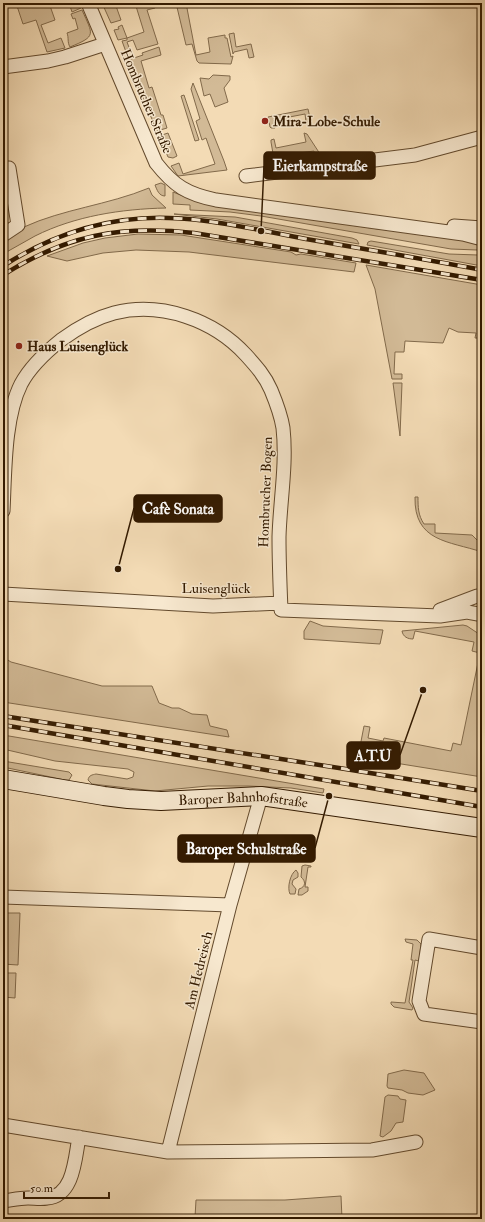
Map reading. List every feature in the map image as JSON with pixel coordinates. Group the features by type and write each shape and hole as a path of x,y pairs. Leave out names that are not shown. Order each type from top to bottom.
{"street":[{"path":"88,3 106,44"},
{"name":"Hombrucher Straße","path":"3,67 54,60 106,44 156,163 166,176 182,188 198,196 216,200 463,234 482,239"},
{"path":"246,176 415,155 482,137"},
{"path":"3,235 18,225 9,168"},
{"name":"Hombrucher Straße","path":"422,229 445,225 482,228"},
{"name":"Hombrucher Bogen","path":"3,511 9,428 13,406 22,384 34,365 53,346 74,330 113,313 155,310 179,314 222,333 236,344 261,371 279,409 283,427 284,447 279,536 280,603"},
{"path":"423,615 452,606 479,592"},
{"path":"479,592 476,606 480,617"},
{"name":"Luisenglück","path":"3,594 213,606 280,603"},
{"path":"280,603 281,610 440,616 467,612 480,617"},
{"name":"Baroper Bahnhofstraße","path":"3,779 128,799 161,801 261,796 482,828"},
{"name":"Am Hedreisch","path":"168,1152 230,905 261,796"},
{"path":"3,897 230,905"},
{"path":"482,948 430,939 419,1002 424,1014 482,1022"},
{"path":"3,1125 168,1152 372,1150 416,1142"},
{"path":"3,1200 47,1198 56,1196 63,1191 70,1180 79,1137"}],"shaded area":[{"path":"16,3 49,3 55,20 41,25 48,43 61,38 65,48 47,52 36,20 23,24"},
{"path":"69,3 79,3 81,8 72,12"},
{"path":"102,3 112,3 113,6 116,6 121,20 111,23"},
{"path":"135,3 152,3 155,8 147,10 158,44 137,50 133,40 127,42 130,50 126,52 122,41 127,40 127,38 144,32"},
{"path":"176,3 186,3 196,55 210,52 208,38 225,35 231,57 233,56 231,64 199,63 197,61 192,44 186,45"},
{"path":"82,10 89,25 90,34 85,40 70,47 67,33 78,29 75,18 73,19 71,14"},
{"path":"122,25 127,38 118,40 114,30 119,29 118,27"},
{"path":"234,33 236,47 251,44 254,57 249,58 247,49 234,52 233,54 229,34"},
{"path":"159,47 161,55 141,61 149,88 152,87 167,128 157,131 126,58 130,57 131,59 143,55 142,53"},
{"path":"213,75 230,76 230,80 224,88 228,102 215,107 210,94 204,96 200,78 209,79"},
{"path":"193,83 227,170 178,176 171,166 179,163 183,174 215,164 206,138 202,140 196,121 200,119 191,89"},
{"path":"184,95 199,140 195,141 181,96"},
{"path":"308,109 310,118 308,122 306,122 305,114 274,120 275,128 270,127 268,117"},
{"path":"168,133 177,156 173,158 168,157 159,136"},
{"path":"304,133 307,134 322,157 315,159 314,151 277,156 278,164 275,165 271,140 274,139 276,148 306,142"},
{"path":"161,183 165,185 165,196 157,191 155,185"},
{"path":"149,188 152,195 166,208 115,212 66,223 35,236 3,254 3,241 21,228 54,216 118,199"},
{"path":"173,192 196,201 219,206 378,229 438,234 479,242 479,247 477,250 451,249 261,216 230,212 190,210 190,205 173,204"},
{"path":"174,214 235,217 352,238 357,240 359,244 217,219"},
{"path":"138,234 181,235 291,252 296,255 301,254 356,263 354,272 189,252 136,250 103,253 67,261 47,256 83,243 105,238"},
{"path":"371,241 449,254 478,255 482,252 482,266 367,245 368,242"},
{"path":"366,265 482,285 482,338 475,338 476,333 458,332 449,328 443,343 405,341 404,352 395,352 394,374 402,374 402,379 392,379 375,289"},
{"path":"393,383 402,383 400,436"},
{"path":"415,497 418,497 419,514 424,524 435,524 435,533 472,535 482,545 482,552 446,542 427,531 420,523 416,512"},
{"path":"310,621 323,626 383,630 380,644 304,639 304,631"},
{"path":"463,625 482,636 482,682 478,721 482,738 482,777 358,757 364,726 370,727 368,738 383,741 384,738 451,751 453,743 461,745 480,653 472,651 474,642 415,631 413,639 411,639 405,636 402,631"},
{"path":"3,657 11,662 102,686 152,686 159,703 172,708 179,708 192,714 207,715 210,726 227,730 229,737 3,702"},
{"path":"3,735 324,789 323,793 291,788 208,786 155,791 92,784 88,778 96,774 127,779 133,777 134,772 128,769 55,761 3,749"},
{"path":"3,761 69,772 72,775 69,780 65,780 3,767"},
{"path":"302,866 311,866 308,867 305,887 308,887 308,891 302,895 298,895 299,889 303,887 304,884 304,880 301,877"},
{"path":"296,870 298,877 293,880 292,884 296,889 295,894 290,894 290,881"},
{"path":"3,913 20,913 18,965 3,964"},
{"path":"405,939 417,940 421,944 419,961 415,960 409,1002 413,1008 412,1010 394,1007 391,1004 391,1002 405,1003 413,960 411,960 413,944 406,942"},
{"path":"3,973 16,973 15,998 3,997"},
{"path":"404,1070 424,1073 435,1090 423,1095 388,1088 388,1074"},
{"path":"388,1095 398,1096 400,1099 406,1100 403,1122 396,1123 391,1131 383,1137 380,1136 385,1097"},
{"path":"341,1196 342,1219 189,1219 195,1217 196,1200 285,1200"}],"railway":[{"path":"3,266 42,245 82,229 125,220 169,218 238,226 482,270"},
{"path":"3,275 49,250 94,236 117,232 167,231 194,233 482,280"},
{"path":"3,716 482,791"},
{"path":"3,725 482,807"}],"place":[{"name":"Mira-Lobe-Schule","path":"265,121"},
{"name":"Eierkampstraße","path":"261,231"},
{"name":"Haus Luisenglück","path":"19,346"},
{"name":"Cafè Sonata","path":"118,569"},
{"name":"A.T.U","path":"423,690"},
{"name":"Baroper Schulstraße","path":"329,796"}]}
